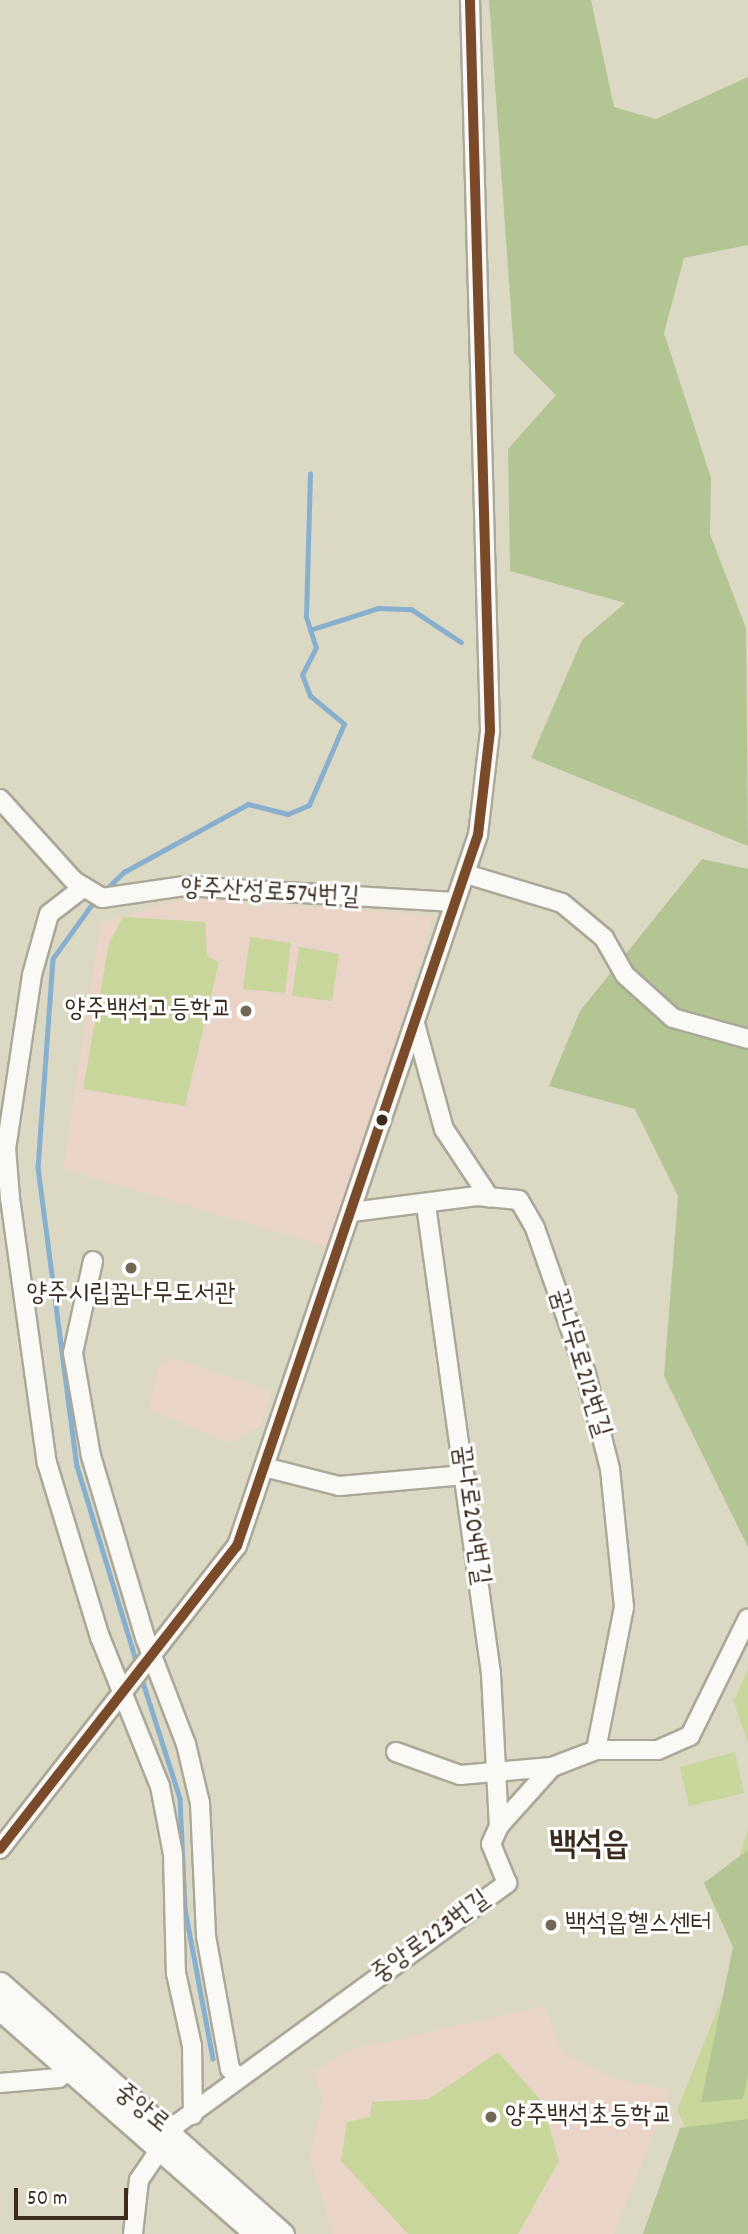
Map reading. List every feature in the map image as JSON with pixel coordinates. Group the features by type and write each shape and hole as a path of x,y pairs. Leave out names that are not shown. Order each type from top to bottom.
{"main road":[{"name":"중앙로","path":"0,1984 218,2189 257,2234"},
{"name":"중앙로","path":"0,2008 68,2071 164,2138"},
{"name":"중앙로","path":"218,2189 282,2234"}],"street":[{"path":"0,1849 124,1694 150,1655 237,1546 466,874 484,810 489,743 470,0"},
{"path":"0,799 93,892 49,915 32,975 6,1148 4,1185 47,1463 124,1694 160,1786 173,1854 176,1973 192,2046 197,2111 164,2138 138,2180 133,2234"},
{"path":"466,874 562,903 604,938 625,975 674,1018 748,1039"},
{"name":"양주산성로574번길","path":"93,892 184,886 455,902"},
{"path":"352,1212 489,1197 444,1129 415,1024"},
{"name":"꿈나무로212번길","path":"489,1197 519,1200 536,1228 586,1374 610,1469 624,1607 596,1750"},
{"name":"꿈나로204번길","path":"426,1205 466,1475 491,1674 499,1826"},
{"path":"93,1261 74,1353 91,1455 150,1655 200,1803 206,1936 230,2069 239,2078"},
{"path":"264,1467 339,1486 466,1475"},
{"path":"396,1752 460,1774 495,1768 552,1767 596,1750 658,1750 690,1736 748,1618"},
{"path":"499,1826 552,1767"},
{"name":"중앙로223번길","path":"197,2111 222,2090 507,1883 491,1844 499,1826"},
{"path":"0,2083 59,2078 68,2071"}],"shaded area":[{"name":"양주백석고등학교","path":"188,898 433,915 380,1101 328,1247 63,1169 101,922"},
{"path":"172,1358 272,1391 261,1426 229,1443 149,1409 158,1367"},
{"name":"양주백석초등학교","path":"545,2006 562,2052 618,2080 671,2090 614,2234 333,2234 310,2158 323,2098 313,2072 349,2050"}],"green space":[{"path":"489,0 591,0 614,107 656,119 748,77 748,245 684,258 664,333 711,478 710,534 746,628 748,846 531,758 582,640 625,603 510,571 508,449 556,395 514,353"},
{"path":"702,859 748,869 748,1547 664,1376 678,1196 635,1109 549,1086 580,1011"},
{"path":"123,917 205,922 207,956 219,962 185,1106 83,1089 109,944"},
{"path":"250,937 291,943 285,993 243,989"},
{"path":"299,947 339,954 332,1001 292,996"},
{"path":"748,1669 748,1744 734,1701"},
{"path":"735,1752 744,1793 689,1806 680,1767"},
{"path":"748,1829 748,2234 739,2234 677,2110 740,1954 731,1883"},
{"path":"748,1850 748,2076 743,2099 701,2102 733,1947 704,1883"},
{"path":"498,2052 543,2103 559,2161 518,2234 408,2234 341,2161 347,2122 370,2117 372,2102 429,2099"},
{"path":"748,2119 748,2234 643,2234 680,2128"}],"waterway":[{"path":"103,892 124,872 248,804 288,814 309,805 344,724 310,696 302,675 316,648 306,617 310,474"},
{"path":"310,630 378,608 411,609 461,642"},
{"path":"97,898 53,959 38,1167 77,1466 137,1664"},
{"path":"141,1676 180,1798 185,1909 213,2058"}],"transit line":[{"path":"0,1849 237,1546 478,835 490,731 470,0"}],"place":[{"name":"양주백석고등학교","path":"246,1011"},
{"name":"양주시립꿈나무도서관","path":"131,1268"},
{"name":"백석읍헬스센터","path":"551,1925"},
{"name":"양주백석초등학교","path":"491,2117"}],"district":[{"name":"백석읍","path":"589,1847"}]}
